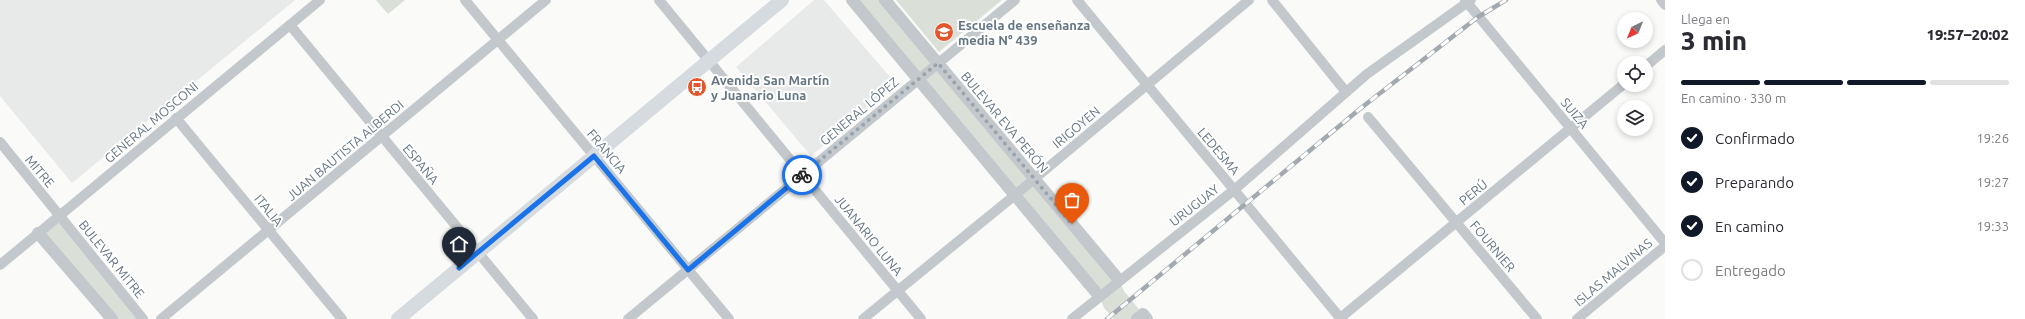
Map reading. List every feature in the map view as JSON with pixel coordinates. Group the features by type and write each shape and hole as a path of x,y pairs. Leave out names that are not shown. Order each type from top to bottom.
{"main road":[{"path":"398,319 782,0"}],"street":[{"name":"GENERAL MOSCONI","path":"0,266 176,118 320,0"},
{"name":"FRANCIA","path":"465,0 729,319"},
{"name":"JUAN BAUTISTA ALBERDI","path":"161,319 546,0"},
{"name":"JUANARIO LUNA","path":"659,0 921,319"},
{"path":"852,0 1099,296"},
{"name":"BULEVAR EVA PERÓN","path":"885,0 1119,280"},
{"name":"GENERAL LÓPEZ","path":"628,319 1015,0"},
{"name":"LEDESMA","path":"1077,0 1340,319"},
{"name":"IRIGOYEN","path":"864,319 1249,0"},
{"path":"1272,0 1346,92"},
{"path":"1661,0 1665,5"},
{"name":"URUGUAY","path":"1072,319 1119,280 1234,190 1346,92 1468,1"},
{"name":"SUIZA","path":"1468,1 1665,244"},
{"name":"ESPAÑA","path":"290,26 533,319"},
{"path":"1653,60 1665,50"},
{"name":"PERÚ","path":"1340,319 1617,90"},
{"name":"FOURNIER","path":"1368,117 1536,319"},
{"name":"ITALIA","path":"176,118 342,319"},
{"name":"MITRE","path":"0,142 60,216"},
{"name":"BULEVAR MITRE","path":"60,216 143,319"},
{"path":"38,234 112,319"},
{"name":"ISLAS MALVINAS","path":"1577,319 1665,244"}],"shaded area":[{"path":"0,0 295,0 72,183 0,96"},
{"path":"376,0 405,0 388,14"},
{"path":"814,0 824,0 896,84 811,156 736,67"},
{"path":"852,0 885,0 1119,280 1124,291 1147,319 1114,319 1104,308 1099,296"},
{"name":"Escuela de enseñanza media N° 439","path":"896,0 1002,0 939,52"},
{"path":"60,216 143,319 112,319 38,234"}],"railway":[{"path":"1107,319 1361,108 1478,17 1506,0"}],"way so far":[{"path":"802,175 938,63 1072,224"}],"place":[{"name":"Escuela de enseñanza media N° 439","path":"944,32"},
{"name":"Avenida San Martín y Juanario Luna","path":"697,87"}],"route":[{"path":"459,268 594,156 688,270 802,175"}]}
